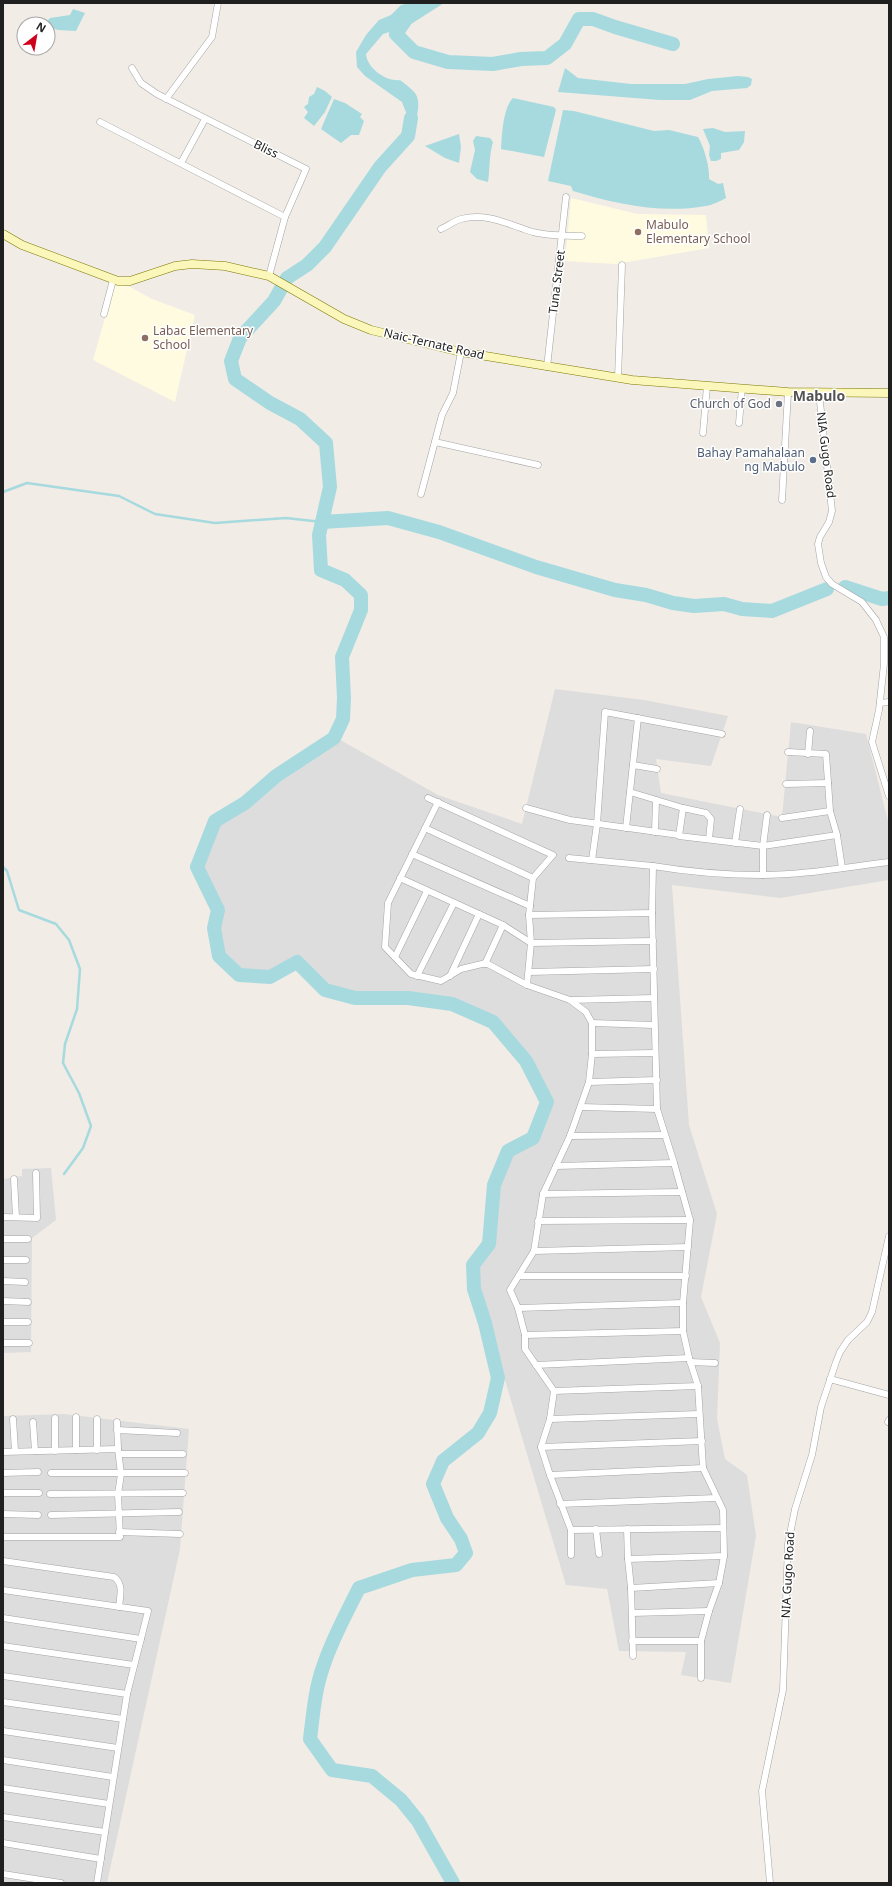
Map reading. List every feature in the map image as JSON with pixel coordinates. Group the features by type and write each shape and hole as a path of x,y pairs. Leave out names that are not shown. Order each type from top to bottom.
{"main road":[{"name":"Naic-Ternate Road","path":"3,234 22,245 113,280 130,281 175,266 192,264 224,266 269,276 344,319 371,330 461,352 618,378 788,392 889,393"}],"street":[{"path":"166,99 212,36 218,3"},
{"name":"Bliss","path":"132,68 141,83 166,99 306,168 285,217 269,276"},
{"path":"181,163 205,119"},
{"path":"100,122 285,217"},
{"name":"Tuna Street","path":"547,367 566,198"},
{"path":"442,229 460,220 483,217 503,221 534,232 562,236 582,236"},
{"path":"618,378 622,265"},
{"path":"104,314 113,280"},
{"path":"421,494 442,415 453,393 461,352"},
{"path":"703,432 707,386"},
{"path":"740,424 742,388"},
{"path":"782,500 788,392"},
{"name":"NIA Gugo Road","path":"818,393 832,511 829,522 820,537 818,544 821,563 826,577 832,584 862,602 876,620 882,632 885,652 880,702 872,742 889,796"},
{"path":"434,442 538,465"},
{"path":"880,702 889,702"},
{"path":"592,860 597,824 605,712 722,734"},
{"path":"626,828 638,718"},
{"path":"808,754 810,731"},
{"path":"788,752 826,754 830,811 837,835 842,868"},
{"path":"633,765 657,769"},
{"path":"786,784 828,783"},
{"path":"630,792 706,813 711,819 709,839"},
{"path":"428,798 553,855 533,878 529,915 531,943 527,985"},
{"path":"655,832 656,800"},
{"path":"438,802 388,903 385,947 411,974 441,981 461,970 485,964 527,985 570,1000 586,1012 592,1023 592,1054 589,1082 570,1136 543,1194 534,1250 510,1290 518,1308 525,1335 524,1348 554,1391 550,1419 541,1447 560,1504 571,1530 571,1555"},
{"path":"526,808 570,820 763,846 837,835"},
{"path":"679,835 684,808"},
{"path":"735,843 740,809"},
{"path":"782,818 830,811"},
{"path":"763,875 763,846 767,815"},
{"path":"425,828 533,878"},
{"path":"412,854 530,906"},
{"path":"568,858 653,866 699,873 763,875 889,862"},
{"path":"653,866 652,913 657,1109 690,1220 683,1303 683,1331 698,1386 703,1468 723,1510 724,1556 720,1583 709,1611 702,1641 701,1678"},
{"path":"400,878 503,925 531,943 653,941"},
{"path":"395,957 428,891"},
{"path":"417,976 454,903"},
{"path":"529,915 652,913"},
{"path":"450,976 479,914"},
{"path":"485,964 503,925"},
{"path":"529,972 654,970"},
{"path":"570,1000 654,998"},
{"path":"592,1023 654,1025"},
{"path":"592,1054 656,1053"},
{"path":"589,1082 657,1080"},
{"path":"581,1107 657,1109"},
{"path":"570,1136 664,1135"},
{"path":"556,1166 674,1163"},
{"path":"3,1217 37,1218 36,1173"},
{"path":"14,1179 16,1218"},
{"path":"543,1194 682,1192"},
{"path":"538,1221 690,1220"},
{"name":"NIA Gugo Road","path":"770,1883 762,1791 783,1690 788,1544 795,1508 812,1455 821,1407 830,1379 840,1352 848,1340 867,1322 872,1312 889,1236"},
{"path":"3,1239 28,1239"},
{"path":"534,1250 688,1247"},
{"path":"3,1260 26,1260"},
{"path":"519,1276 686,1276"},
{"path":"3,1281 25,1282"},
{"path":"3,1302 28,1302"},
{"path":"518,1308 683,1303"},
{"path":"3,1322 28,1322"},
{"path":"525,1335 683,1331"},
{"path":"3,1343 29,1343"},
{"path":"536,1365 690,1360 715,1363"},
{"path":"830,1379 889,1395"},
{"path":"554,1391 698,1386"},
{"path":"550,1419 699,1414"},
{"path":"76,1417 76,1450"},
{"path":"55,1418 55,1451"},
{"path":"96,1450 97,1419"},
{"path":"13,1420 14,1451"},
{"path":"33,1422 35,1451"},
{"path":"3,1537 120,1537 118,1494 122,1474 118,1452 117,1422"},
{"path":"118,1430 177,1433"},
{"path":"541,1447 702,1441"},
{"path":"3,1452 96,1450 183,1454"},
{"path":"550,1476 703,1468"},
{"path":"3,1473 38,1472"},
{"path":"51,1473 185,1473"},
{"path":"3,1493 39,1492"},
{"path":"50,1494 183,1493"},
{"path":"560,1504 716,1498"},
{"path":"51,1515 118,1515 179,1512"},
{"path":"3,1514 38,1515"},
{"path":"571,1530 723,1528"},
{"path":"627,1529 631,1588 633,1656"},
{"path":"596,1530 599,1554"},
{"path":"119,1532 180,1534"},
{"path":"628,1559 724,1556"},
{"path":"3,1562 114,1576 121,1584 120,1607"},
{"path":"631,1588 720,1583"},
{"path":"3,1590 148,1611 126,1694 97,1883"},
{"path":"632,1613 709,1611"},
{"path":"3,1618 141,1639"},
{"path":"632,1641 702,1641"},
{"path":"3,1646 134,1665"},
{"path":"3,1676 126,1694"},
{"path":"3,1702 122,1719"},
{"path":"3,1731 118,1748"},
{"path":"3,1760 114,1777"},
{"path":"3,1788 109,1804"},
{"path":"3,1817 105,1832"},
{"path":"3,1843 101,1859"},
{"path":"3,1874 61,1883"}],"shaded area":[{"name":"Mabulo Elementary School","path":"571,198 638,214 706,215 709,248 616,264 565,261"},
{"name":"Labac Elementary School","path":"115,283 130,287 152,299 195,315 175,402 93,360"},
{"path":"555,689 644,700 728,716 711,766 656,759 661,793 782,817 791,722 866,734 889,825 889,880 780,898 672,885 689,1125 717,1214 701,1297 720,1343 717,1419 725,1459 747,1475 756,1536 731,1683 681,1675 686,1652 619,1651 607,1589 566,1585 474,1276 494,1191 506,1156 531,1139 547,1102 520,1053 493,1022 457,1007 409,998 378,998 338,994 325,990 297,962 275,974 239,975 219,956 217,945 218,910 198,868 215,821 335,737 438,795 522,824"},
{"path":"51,1168 56,1220 32,1238 31,1352 3,1353 3,1179 22,1176 22,1169"},
{"path":"64,1414 189,1429 180,1549 107,1883 3,1883 3,1416"}],"water":[{"path":"410,3 444,3 408,26 383,34 366,54 370,64 378,73 389,79 400,80 415,93 418,109 413,127 408,136 407,115 402,102 365,76 357,67 356,52 366,35 379,20 391,15 401,5"},
{"path":"73,9 85,13 76,31 56,29 56,17 70,15"},
{"path":"565,68 578,78 631,84 685,84 708,79 738,76 752,79 751,85 747,88 712,91 690,100 660,100 558,92"},
{"path":"317,87 332,97 325,112 314,126 304,118 308,112 304,107 308,104 309,97 314,94"},
{"path":"513,98 554,107 556,110 544,157 501,149 505,115"},
{"path":"334,99 345,103 362,114 360,117 364,121 359,135 351,135 341,143 321,129"},
{"path":"563,110 574,111 654,131 669,130 698,137 709,169 709,179 718,184 723,183 726,198 706,206 672,209 655,208 622,204 606,200 573,191 571,186 548,181"},
{"path":"713,128 725,132 745,131 744,142 739,150 721,153 721,159 711,161 709,155 710,146 703,129"},
{"path":"459,134 461,147 459,163 445,158 425,146"},
{"path":"476,136 490,138 493,142 488,182 477,179 470,172 475,150 473,141"}],"waterway":[{"path":"411,12 396,34 414,52 448,62 493,64 521,59 547,58 565,44 579,19 593,19 673,44"},
{"path":"411,118 408,136 380,167 325,247 307,265 287,278 274,301 240,338 231,361 235,379 270,403 300,419 326,443 330,487 319,535 321,570 345,580 361,595 361,610 342,657 344,698 343,719 334,738 276,776 245,803 215,821 197,867 218,910 214,928 219,956 239,975 270,977 297,962 325,990 355,998 408,998 452,1004 493,1022 526,1061 547,1102 533,1138 508,1151 494,1185 489,1244 473,1265 474,1289 485,1323 498,1378 490,1413 478,1433 443,1461 433,1484 447,1518 461,1539 466,1553 456,1565 412,1570 359,1588 331,1646 320,1675 312,1721 310,1739 332,1770 372,1776 401,1800 418,1821 453,1883"},
{"path":"3,492 27,483 119,496 155,514 215,523 286,518 322,522"},
{"path":"322,522 388,518 439,532 536,567 615,590 646,595 673,603 694,606 724,604 742,609 772,611 827,589"},
{"path":"845,587 882,599 889,598"},
{"path":"3,867 7,871 19,910 56,924 69,940 80,969 77,1009 65,1044 63,1063 79,1093 91,1126 83,1148 64,1174"}],"place":[{"name":"Mabulo Elementary School","path":"638,232"},
{"name":"Labac Elementary School","path":"145,338"},
{"name":"Church of God","path":"779,404"},
{"name":"Bahay Pamahalaan ng Mabulo","path":"813,460"}],"district":[{"name":"Mabulo","path":"819,396"}]}
